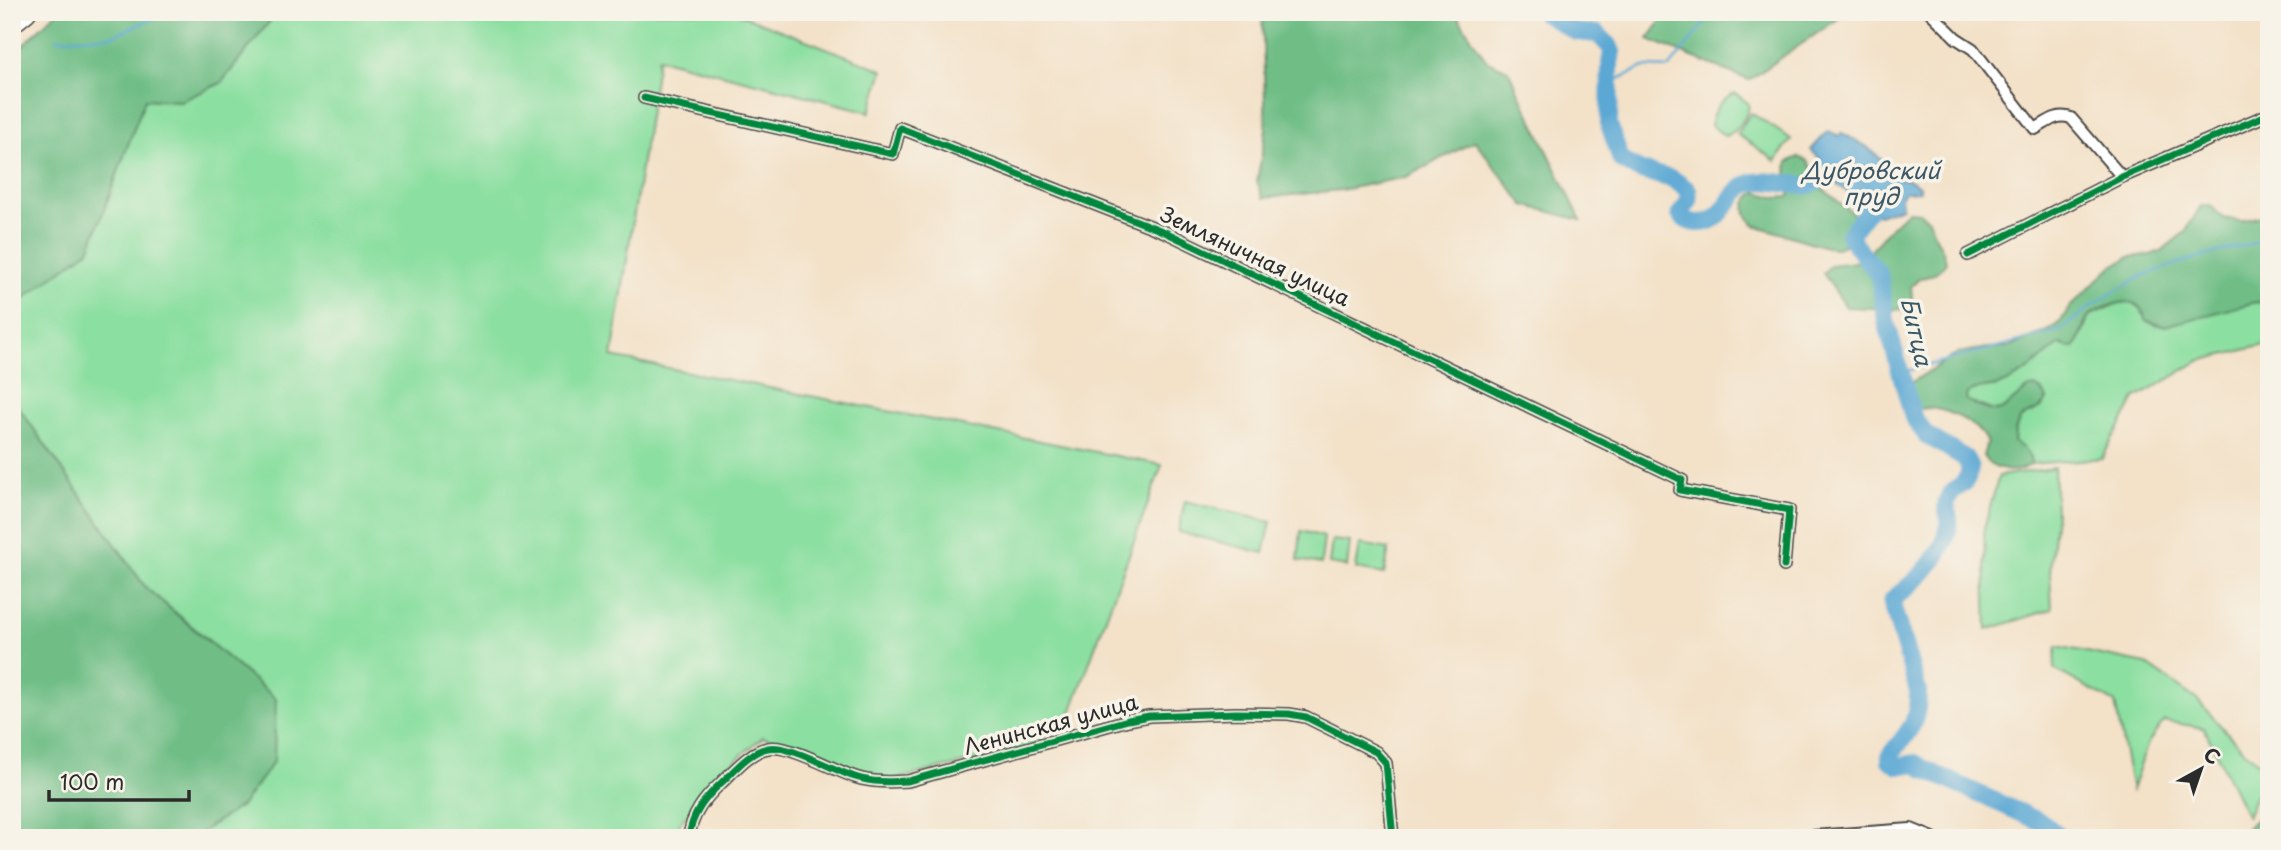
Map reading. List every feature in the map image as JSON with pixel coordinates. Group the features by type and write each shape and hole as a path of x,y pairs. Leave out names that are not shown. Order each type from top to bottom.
{"main road":[{"path":"12,24 27,12"}],"street":[{"path":"1930,12 1956,38 1973,49 2035,130 2062,115 2071,118 2122,177"},
{"name":"Земляничная улица","path":"645,98 892,154 900,128 1165,232 1682,480 1680,490 1789,510 1784,566"},
{"path":"1968,255 2122,177 2269,114"},
{"name":"Ленинская улица","path":"690,838 694,817 708,796 751,756 768,748 781,748 856,777 883,783 908,781 1128,720 1149,716 1237,713 1306,717 1376,752 1386,763 1393,838"},
{"path":"1785,838 1911,829 1933,838"}],"green space":[{"path":"57,12 277,12 221,83 181,101 145,99 89,250 12,307 12,56"},
{"path":"277,12 734,12 883,70 870,112 658,58 612,357 1162,465 1069,718 1029,748 887,781 763,737 725,769 679,824 679,838 192,838 242,805 212,643 146,588 12,398 12,307 89,250 145,99 181,101 221,83"},
{"path":"1262,12 1459,12 1457,15 1486,60 1508,70 1581,220 1524,205 1475,141 1406,177 1341,190 1263,198 1257,181 1266,130"},
{"path":"1668,12 1848,12 1749,80 1648,39"},
{"path":"1735,93 1749,104 1748,109 1738,127 1725,136 1711,125 1711,120 1718,106"},
{"path":"1751,113 1791,139 1776,161 1737,134"},
{"path":"1798,157 1808,161 1822,188 1855,215 1859,225 1848,243 1838,248 1826,247 1757,226 1748,218 1746,205 1756,192 1778,198 1789,197 1788,162"},
{"path":"2210,205 2223,218 2241,221 2269,214 2269,303 2256,302 2165,326 2145,320 2136,304 2126,302 2113,305 2090,316 2074,347 2060,344 2016,378 1967,393 1966,400 1998,411 2029,388 2041,390 2047,399 2042,406 2022,418 2015,430 2014,442 2026,451 2031,464 2019,470 1992,466 1983,456 1987,443 1982,435 1956,415 1935,409 1915,410 1909,384 1958,353 2009,347 2049,330 2059,324 2069,308 2111,267 2129,257 2161,251 2185,232 2201,206"},
{"path":"1908,211 1919,212 1929,219 1946,262 1940,269 1919,278 1911,286 1913,310 1846,307 1823,273 1831,265 1864,261 1884,234"},
{"path":"2129,301 2141,308 2146,321 2158,325 2256,302 2269,303 2269,344 2199,361 2135,399 2102,458 2031,464 2030,457 2014,442 2015,430 2021,418 2041,407 2047,400 2044,393 2031,388 2001,410 1994,411 1966,400 1966,393 1973,389 1998,386 2024,372 2060,344 2079,342 2089,316"},
{"path":"12,398 146,588 276,699 274,761 242,805 192,838 12,838"},
{"path":"2054,468 2056,513 2050,573 2052,609 1987,630 1984,528 1999,476"},
{"path":"1185,501 1271,522 1264,553 1178,532"},
{"path":"1301,531 1324,537 1321,564 1298,560"},
{"path":"1332,540 1350,542 1347,567 1329,564"},
{"path":"1360,544 1389,549 1384,574 1356,569"},
{"path":"2057,646 2146,664 2197,700 2242,749 2267,769 2247,817 2204,728 2164,721 2148,743 2132,790 2115,703 2054,669"},
{"path":"2269,812 2269,838 2236,838 2256,819"}],"water":[{"name":"Дубровский пруд","path":"1828,131 1839,136 1842,133 1866,146 1889,166 1898,179 1909,179 1919,186 1920,191 1905,192 1901,196 1902,207 1879,215 1859,208 1845,190 1820,173 1820,159 1811,150"}],"waterway":[{"path":"57,39 112,36 168,12"},
{"name":"Битца","path":"1543,12 1576,32 1598,34 1610,47 1609,124 1621,160 1641,171 1673,179 1688,190 1689,201 1680,214 1686,220 1699,223 1714,219 1738,191 1751,183 1767,181 1809,185 1837,169 1842,172"},
{"path":"1610,83 1644,67 1669,68 1713,12"},
{"name":"Битца","path":"1874,192 1878,197 1849,235 1879,274 1886,321 1913,417 1926,435 1965,458 1970,468 1964,482 1948,498 1949,526 1942,548 1920,576 1893,599 1892,604 1918,691 1918,703 1914,720 1890,755 1890,760 1899,766 1915,763 2043,823 2061,838"},
{"path":"1899,373 2061,330 2094,304 2142,276 2189,260 2269,239"}],"cycle path":[{"path":"644,98 893,154 900,128 1165,232 1682,480 1680,490 1789,510 1784,566"},
{"path":"1968,255 2122,177 2269,114"},
{"path":"689,838 696,814 710,795 749,757 768,748 787,750 862,779 881,782 908,781 1128,720 1149,716 1236,713 1306,717 1376,752 1386,763 1393,838"}]}
